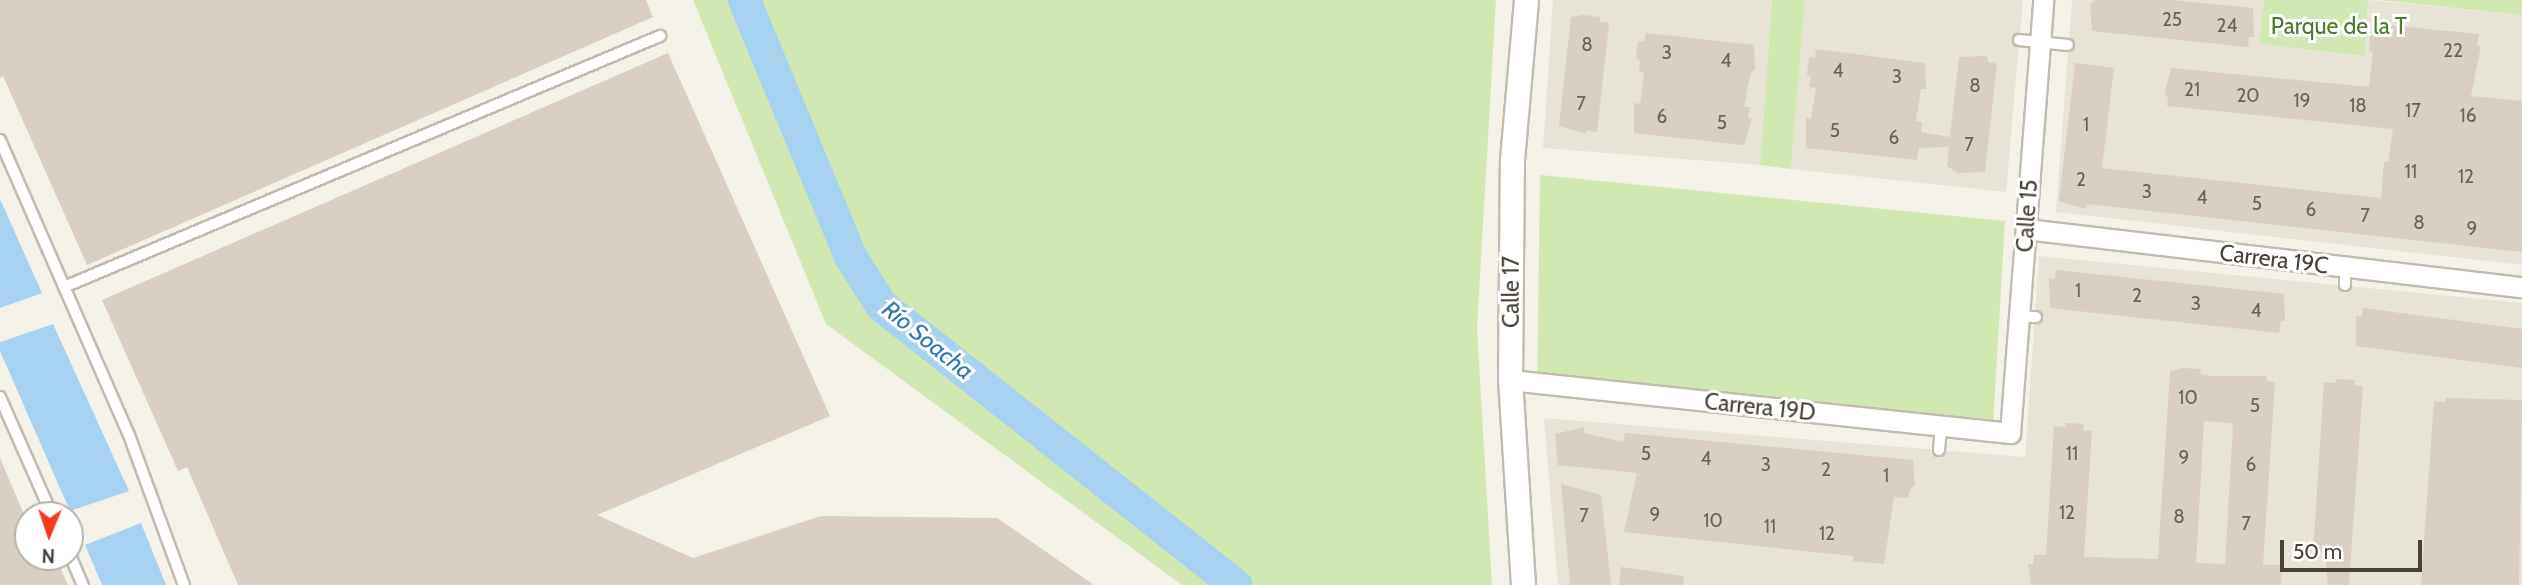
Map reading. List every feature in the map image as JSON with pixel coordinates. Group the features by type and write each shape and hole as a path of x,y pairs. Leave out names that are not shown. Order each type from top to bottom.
{"street":[{"name":"Calle 17","path":"1522,585 1510,380 1512,160 1526,0"},
{"name":"Calle 15","path":"2010,433 2028,316 2026,229 2043,0"},
{"name":"Carrera 19C","path":"2026,229 2345,276 2522,288"},
{"name":"Carrera 19D","path":"1510,380 2010,433"}],"lane":[{"path":"64,287 660,36"},
{"path":"2019,40 2068,45"},
{"path":"0,140 128,435 184,585"},
{"path":"0,397 46,501"},
{"path":"1939,450 1941,426"}],"shaded area":[{"path":"1553,0 1772,0 1760,165 1543,148"},
{"path":"1805,0 2023,0 2006,192 1791,169"},
{"path":"2072,0 2264,0 2259,44 2365,56 2368,0 2522,15 2522,265 2056,212"},
{"path":"2039,256 2522,303 2522,585 1558,585 1544,418 2025,457"}],"green space":[{"path":"693,0 1496,0 1477,328 1492,585 1182,585 826,324"},
{"path":"1772,0 1805,0 1791,169 1760,165"},
{"name":"Parque de la T","path":"2264,0 2368,0 2365,56 2259,44"},
{"name":"Parque de la T","path":"2378,0 2522,0 2522,15"},
{"path":"1540,175 2005,221 1993,426 1537,395"}],"water":[{"path":"0,199 42,293 0,308"},
{"path":"53,324 129,491 84,506 84,501 66,501 0,351 0,342"},
{"path":"141,523 166,585 102,585 85,545"}],"building":[{"path":"0,0 646,0 653,17 87,265 3,76 0,78"},
{"path":"2095,0 2172,0 2253,8 2254,37 2249,37 2248,47 2092,31 2090,5"},
{"path":"1571,17 1600,17 1600,22 1609,23 1597,132 1587,130 1586,134 1559,126"},
{"path":"2376,24 2479,34 2477,45 2481,46 2471,96 2522,101 2522,252 2087,204 2086,209 2059,201 2075,63 2114,68 2102,168 2381,198 2384,162 2388,162 2393,129 2167,106 2168,96 2164,95 2171,68 2369,87 2373,52 2369,51 2370,36 2374,36"},
{"path":"1646,33 1754,45 1755,71 1751,71 1744,107 1750,107 1748,118 1752,118 1744,145 1634,133 1634,103 1640,104 1644,72 1639,71 1640,60 1636,59 1638,41 1644,42"},
{"path":"1816,49 1925,63 1926,89 1921,89 1916,121 1922,122 1921,132 1950,137 1959,57 1987,56 1988,62 1997,64 1985,172 1958,173 1947,166 1949,147 1919,148 1917,160 1806,148 1806,118 1811,119 1816,88 1809,87 1811,76 1807,75 1809,57 1815,58"},
{"path":"668,53 830,416 597,515 693,558 821,516 997,518 1094,585 238,585 187,467 178,471 102,300"},
{"path":"2056,270 2284,294 2285,321 2281,321 2279,333 2050,308 2049,278 2055,280"},
{"path":"2363,308 2522,329 2522,368 2356,346 2356,316 2362,317"},
{"path":"2182,368 2201,369 2200,374 2209,376 2267,376 2266,381 2275,382 2263,565 2282,565 2281,585 2031,585 2028,564 2033,564 2034,555 2046,555 2054,426 2065,427 2066,423 2084,424 2083,430 2092,431 2084,557 2158,559 2170,371","holes":["2204,421 2231,423 2233,427 2225,564 2196,563"]},
{"path":"2336,379 2355,380 2354,385 2363,386 2349,585 2328,585 2325,553 2313,552 2324,382 2336,383"},
{"path":"2446,398 2522,400 2519,585 2421,585 2434,401 2445,402"},
{"path":"1584,427 1584,433 1623,442 1625,433 1913,460 1915,486 1911,487 1908,498 1894,497 1884,564 1853,561 1853,556 1624,532 1637,473 1558,465 1555,434"},
{"path":"0,458 18,501 14,501 14,571 62,571 68,585 0,585"},
{"path":"1561,484 1601,495 1611,585 1570,585"},
{"path":"1621,567 1684,576 1683,585 1619,585"}],"waterway":[{"name":"Río Soacha","path":"744,0 850,256 881,305 1236,585"}]}
